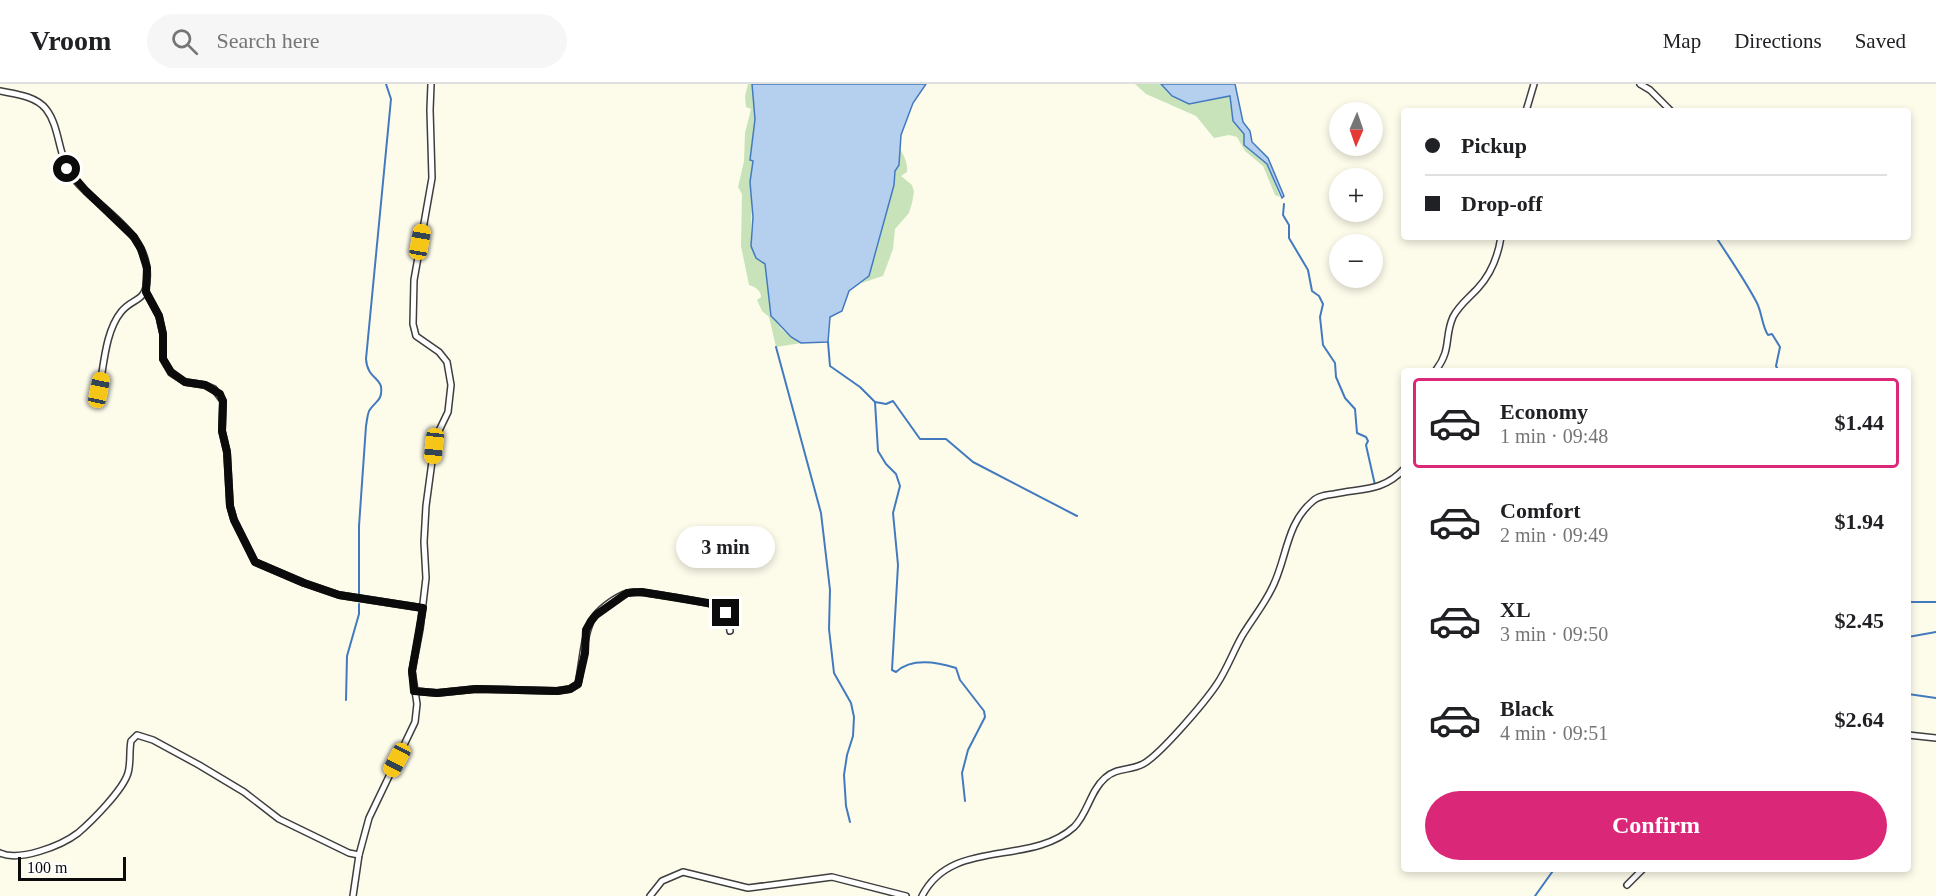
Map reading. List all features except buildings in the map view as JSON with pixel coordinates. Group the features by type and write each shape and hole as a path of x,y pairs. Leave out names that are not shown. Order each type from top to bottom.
{"street":[{"path":"353,896 359,855 369,818 415,722 417,704 412,671 426,578 424,542 426,506 435,440 448,412 451,385 447,362 439,352 416,336 413,324 414,280 432,178 431,84"},
{"path":"1527,108 1534,84"},
{"path":"1640,84 1650,90 1668,108"},
{"path":"0,91 27,97 46,109 67,169 80,186 127,230 141,249 147,268 146,292 159,316 163,334 163,359 171,372 185,382 214,389 223,401 222,431 227,452 230,506 234,520 255,562 339,595 423,608"},
{"path":"1437,368 1447,351 1452,320 1460,306 1487,276 1496,258 1500,240"},
{"path":"99,390 116,319 126,306 141,298 146,292"},
{"path":"922,896 939,875 956,863 1043,843 1075,826 1102,780 1116,770 1135,767 1146,762 1211,693 1242,636 1272,590 1290,532 1313,501 1320,497 1351,490 1373,489 1391,480 1401,472"},
{"path":"414,691 437,693 476,689 519,692 570,689 578,684 585,653 586,630 591,621 618,598 634,591 714,604 726,613 730,631"},
{"path":"0,853 10,858 29,854 77,833 97,814 125,780 129,772 131,741 137,735 153,740 199,765 244,792 279,819 349,853 359,855"},
{"path":"1911,735 1936,738"},
{"path":"650,896 662,881 683,872 748,888 797,884 832,877 906,896"},
{"path":"1627,885 1640,872"}],"green space":[{"path":"748,84 752,84 755,119 750,160 753,160 751,234 756,258 765,264 774,318 788,335 801,343 776,347 769,317 762,311 757,300 761,297 760,292 749,285 741,246 742,194 738,187 744,161 745,133 751,109 746,107 745,96"},
{"path":"1135,84 1161,84 1177,99 1197,103 1230,95 1233,121 1244,134 1244,145 1267,164 1280,197 1275,195 1263,166 1245,151 1237,137 1229,135 1214,138 1196,116 1146,94"},
{"path":"899,148 907,169 907,172 901,176 912,185 914,192 909,213 895,229 893,249 883,276 857,283 866,280 876,253 894,185 895,171 899,165"}],"water":[{"path":"752,84 926,84 913,103 901,135 899,165 895,171 894,185 869,276 849,291 842,311 830,317 828,342 801,343 791,337 771,316 765,264 756,258 751,246 753,217 750,182 753,161 750,160 755,119"},
{"path":"1161,84 1235,84 1243,122 1250,131 1252,142 1268,158 1284,196 1282,198 1267,164 1244,145 1244,134 1233,121 1230,96 1189,104 1172,96"}],"waterway":[{"path":"359,596 359,526 366,426 369,411 381,392 380,384 369,370 366,359 391,99 386,84"},
{"path":"1284,204 1283,215 1289,225 1289,238 1308,270 1312,291 1319,296 1323,304 1320,317 1323,345 1335,363 1336,377 1345,398 1355,409 1357,433 1366,437 1368,441 1366,445 1375,485"},
{"path":"1718,240 1757,303 1768,335 1772,334 1780,347 1777,368"},
{"path":"828,342 830,366 860,387 875,402 878,451 896,474 900,486 893,513 898,565 892,670 896,672 909,664 925,662 956,668 960,680 984,711 985,717 968,750 962,773 965,801"},
{"path":"776,347 821,513 830,590 829,629 834,673 851,703 854,717 853,736 844,775 846,806 850,822"},
{"path":"875,402 886,404 893,401 920,439 946,439 973,462 1077,516"},
{"path":"1911,602 1936,602"},
{"path":"346,700 347,656 359,614 359,604"},
{"path":"1911,636 1936,632"},
{"path":"1911,694 1936,698"},
{"path":"1535,896 1552,872"}],"route":[{"path":"67,169 104,209 121,222 141,249 147,268 146,292 159,316 163,334 163,359 171,372 185,382 205,385 220,394 223,401 222,431 227,452 230,506 250,555 255,562 275,571 339,595 359,600 423,608 412,671 414,691 437,693 463,689 519,692 564,691 575,687 578,684 585,653 586,630 591,621 618,598 634,591 714,604 726,613"}]}
